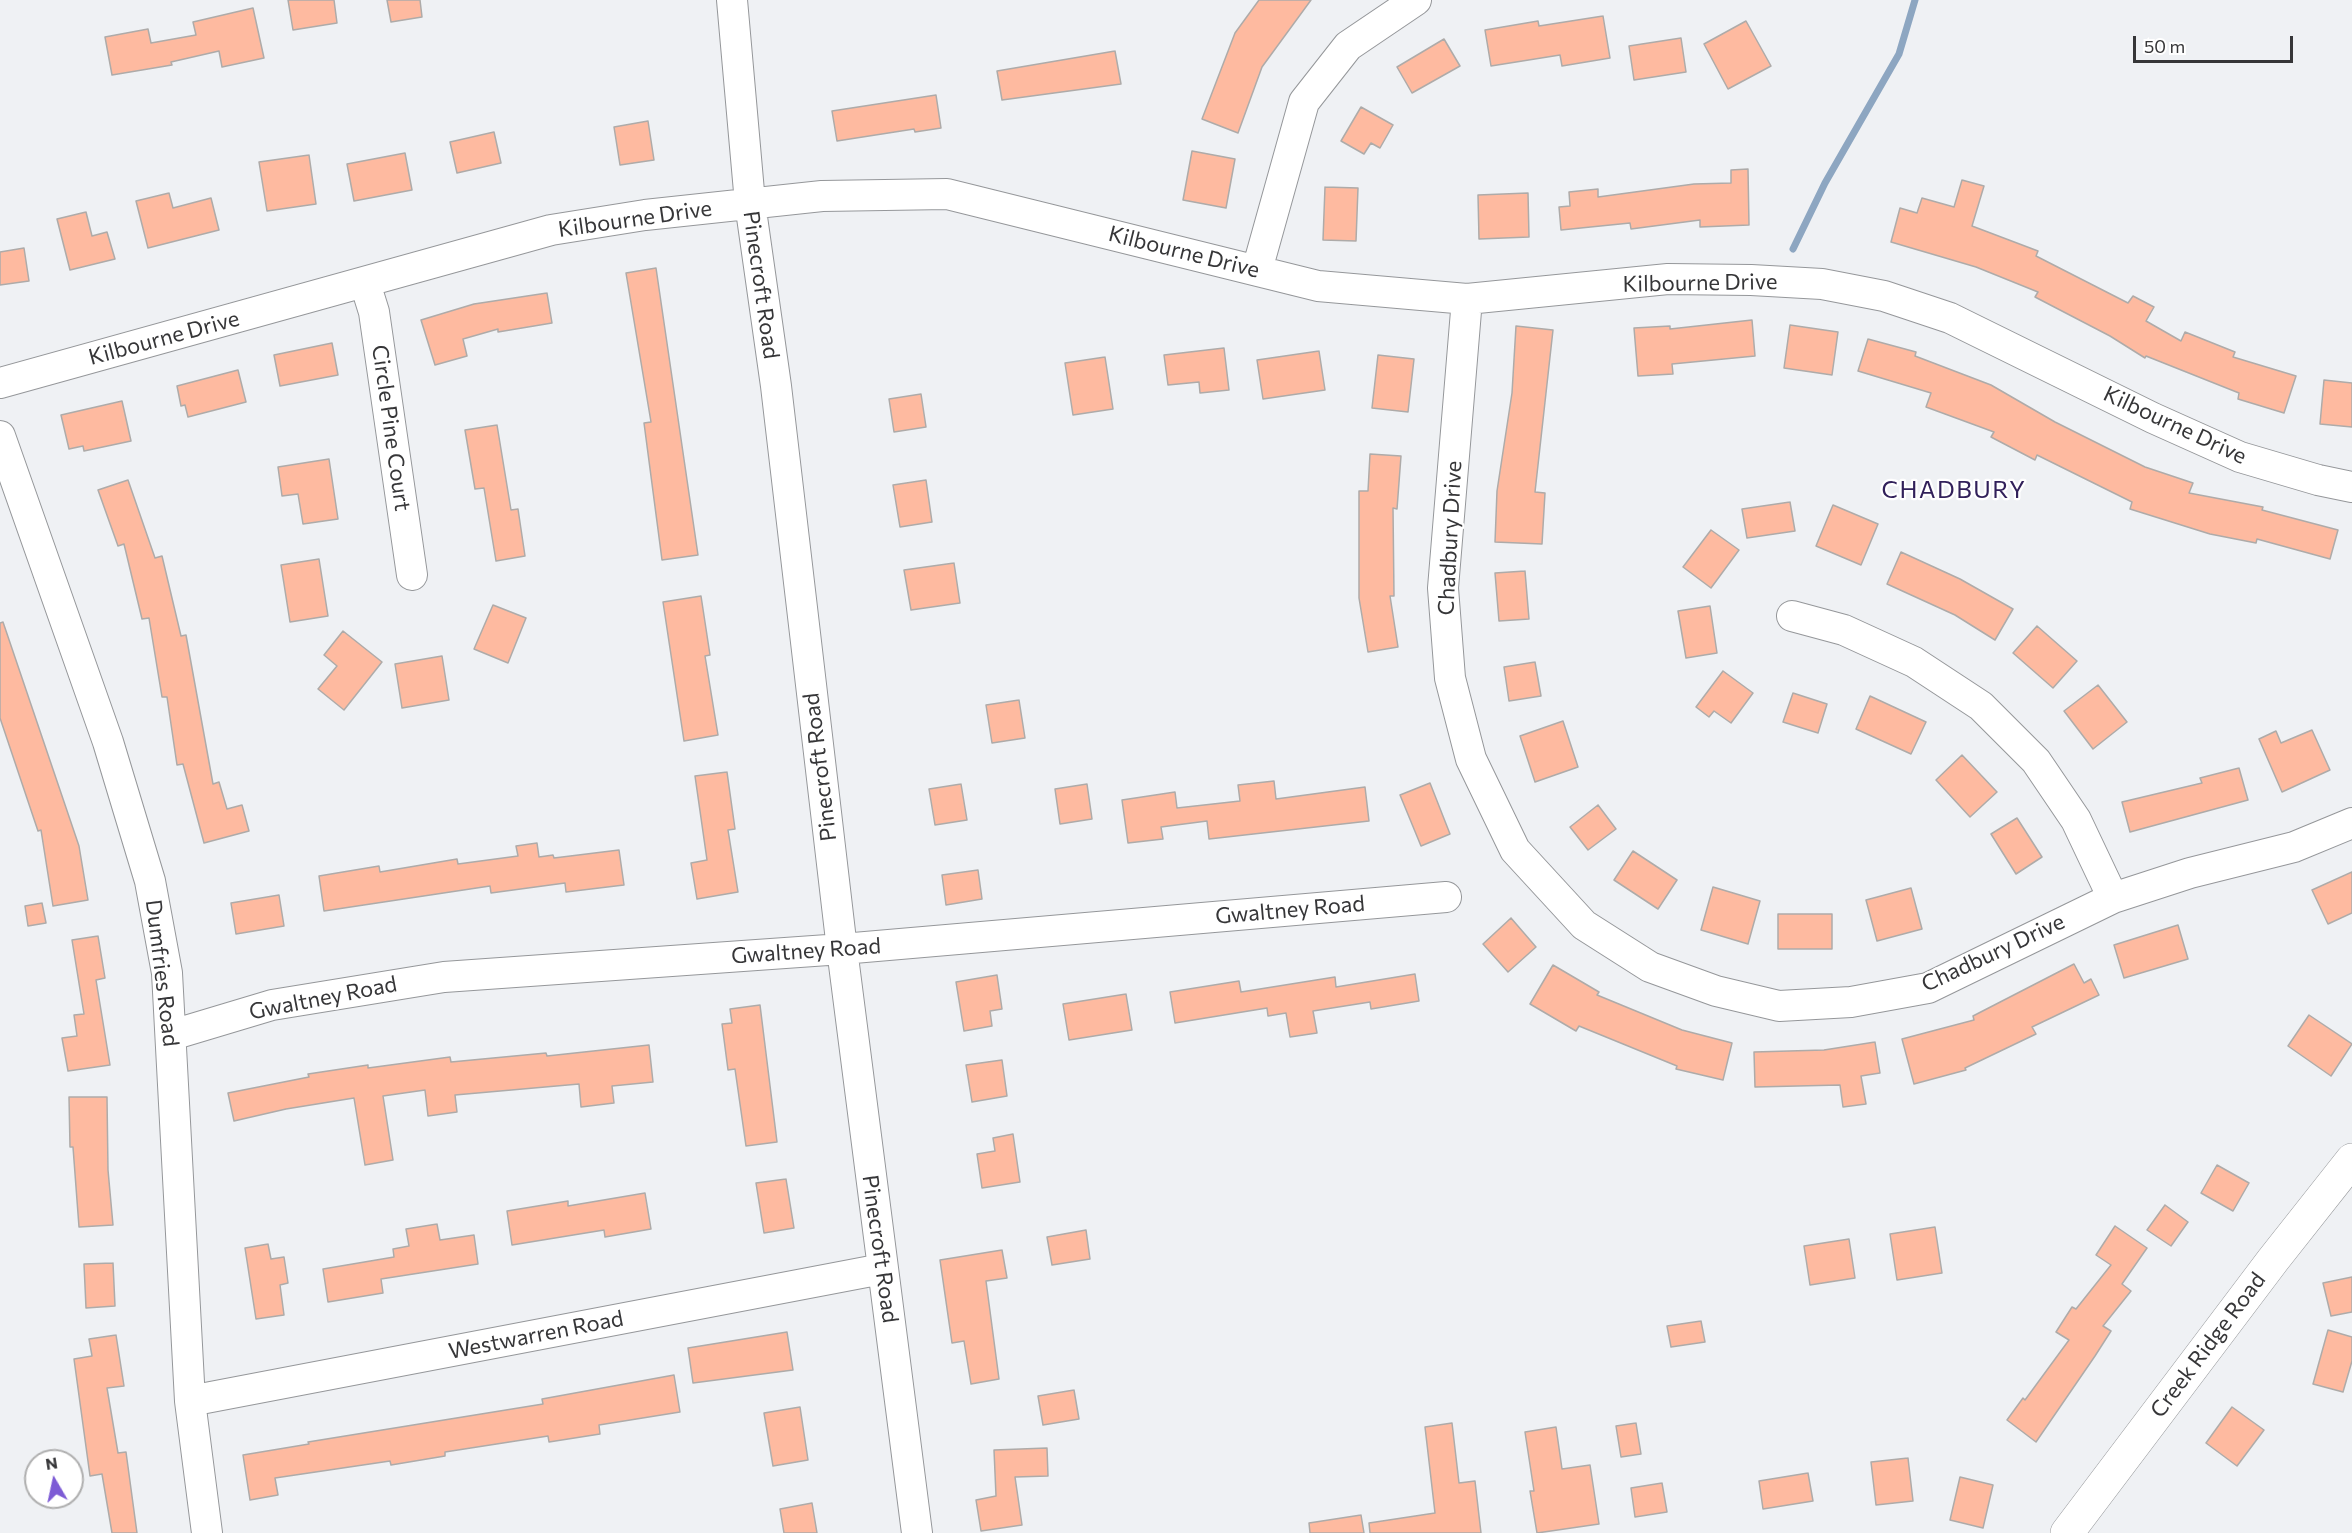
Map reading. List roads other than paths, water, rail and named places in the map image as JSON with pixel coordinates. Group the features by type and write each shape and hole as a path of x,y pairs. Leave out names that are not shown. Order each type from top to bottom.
{"main road":[{"name":"Creek Ridge Road","path":"2067,1533 2273,1260 2352,1160"}],"street":[{"name":"Pinecroft Road","path":"732,0 750,203 776,386 842,949 917,1533"},
{"path":"1257,270 1304,102 1348,46 1416,0"},
{"name":"Kilbourne Drive","path":"0,383 551,230 645,214 822,196 947,194 1318,286 1467,298 1668,279 1822,284 1884,296 1950,318 2153,418 2240,457 2318,480 2352,487"},
{"name":"Circle Pine Court","path":"365,283 374,312 412,575"},
{"name":"Chadbury Drive","path":"1467,298 1443,588 1450,678 1471,759 1515,850 1584,925 1650,967 1716,991 1779,1006 1851,1002 1928,988 2113,898 2190,873 2294,847 2352,823"},
{"name":"Dumfries Road","path":"0,436 108,742 150,881 167,973 190,1401 207,1533"},
{"path":"1792,616 1844,630 1904,658 1981,706 2036,761 2076,820 2113,898"},
{"name":"Gwaltney Road","path":"172,1035 272,1005 444,977 842,949 1446,897"},
{"name":"Westwarren Road","path":"190,1401 882,1269"}],"waterway":[{"path":"1793,249 1825,183 1899,54 1915,0"}],"district":[{"name":"CHADBURY","path":"1954,490"}]}
